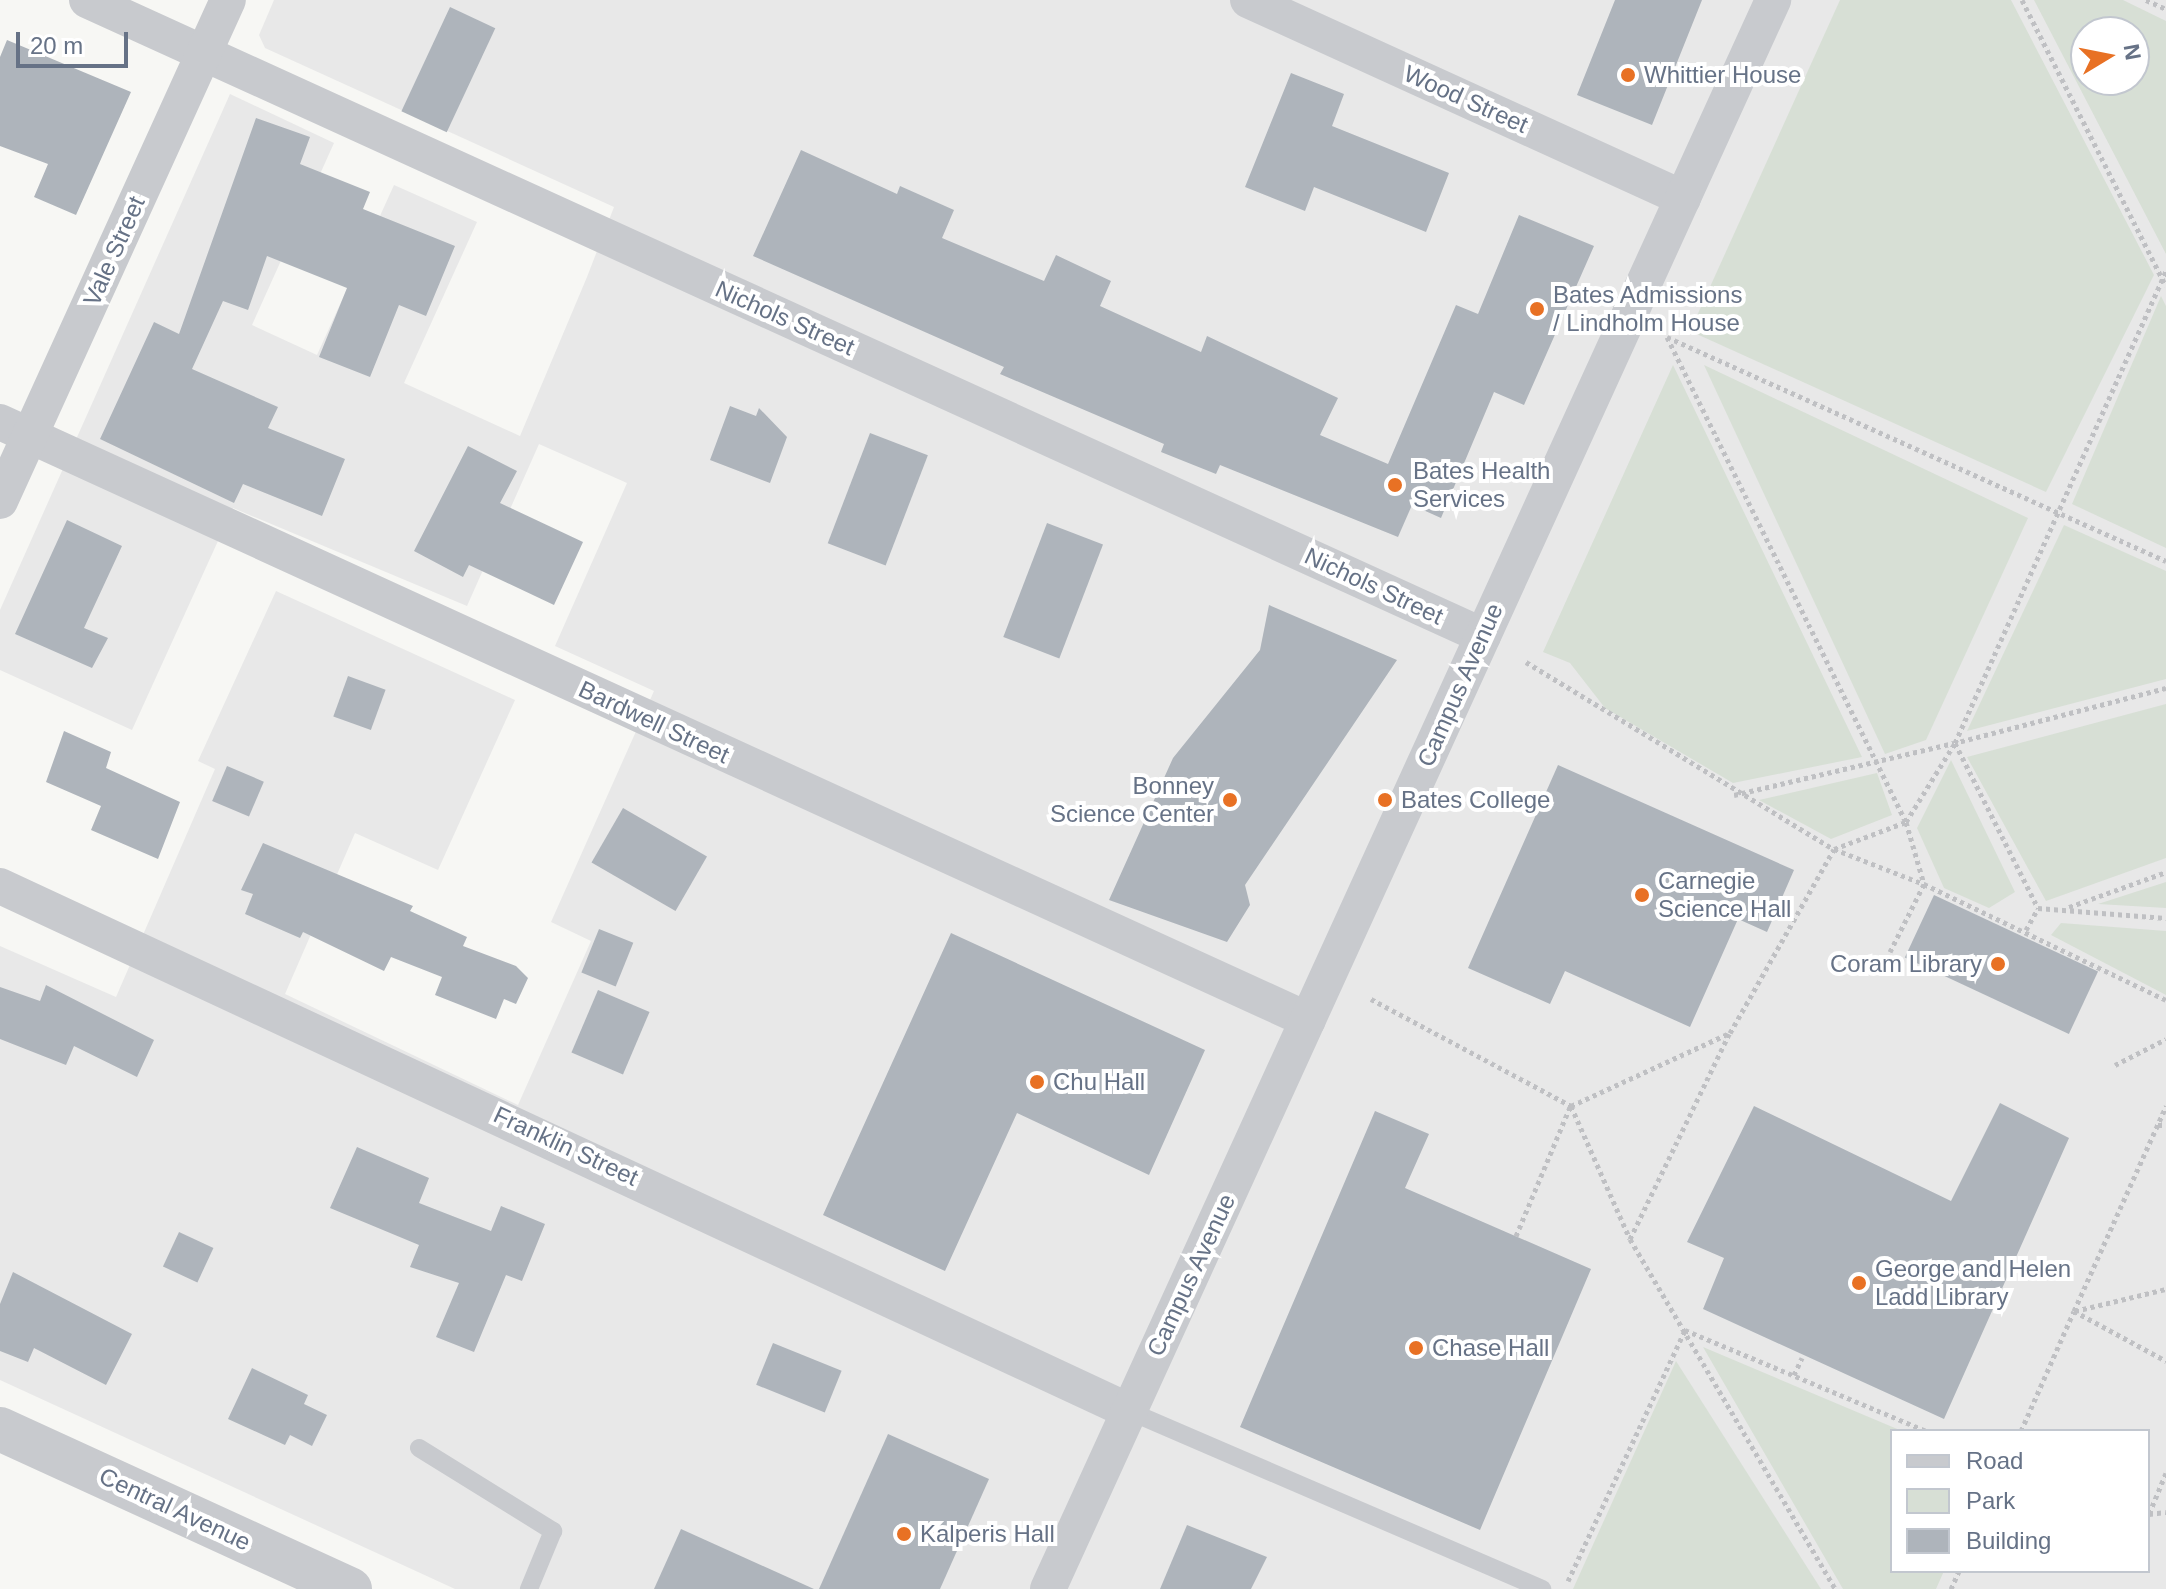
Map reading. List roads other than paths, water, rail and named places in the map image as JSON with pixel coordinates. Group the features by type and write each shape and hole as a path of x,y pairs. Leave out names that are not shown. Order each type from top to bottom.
{"street":[{"name":"Nichols Street","path":"87,0 1483,636"},
{"name":"Vale Street","path":"0,501 15,429 204,54 228,0"},
{"name":"Wood Street","path":"1248,0 1683,198"},
{"name":"Campus Avenue","path":"1048,1589 1773,0"},
{"name":"Bardwell Street","path":"15,429 1308,1020"},
{"name":"Franklin Street","path":"0,886 1129,1411"},
{"name":"Central Avenue","path":"0,1429 350,1589"}],"lane":[{"path":"1129,1411 1542,1589"},
{"path":"419,1448 553,1531 529,1589"}],"place":[{"name":"Whittier House","path":"1628,75"},
{"name":"Bates Admissions / Lindholm House","path":"1537,309"},
{"name":"Bates Health Services","path":"1395,485"},
{"name":"Bonney Science Center","path":"1230,800"},
{"name":"Bates College","path":"1385,800"},
{"name":"Carnegie Science Hall","path":"1642,895"},
{"name":"Coram Library","path":"1998,964"},
{"name":"Chu Hall","path":"1037,1082"},
{"name":"George and Helen Ladd Library","path":"1859,1283"},
{"name":"Chase Hall","path":"1416,1348"},
{"name":"Kalperis Hall","path":"904,1534"}]}
